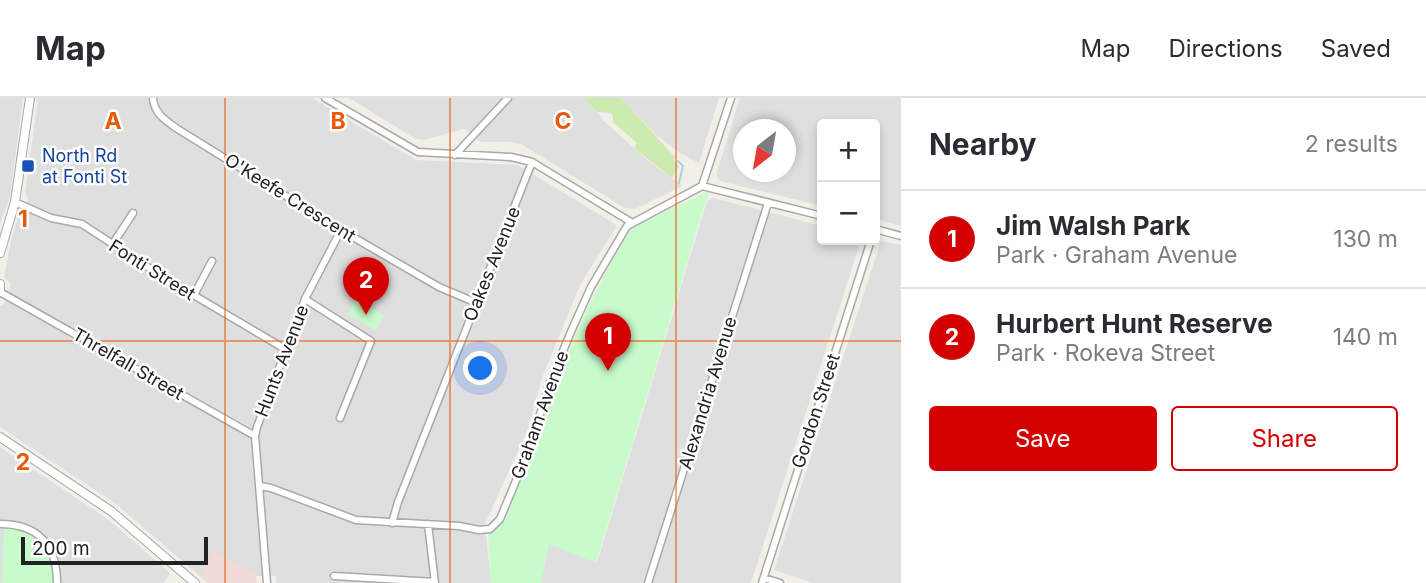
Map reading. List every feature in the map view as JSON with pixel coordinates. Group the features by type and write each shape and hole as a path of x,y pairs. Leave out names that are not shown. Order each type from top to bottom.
{"street":[{"path":"0,253 15,202 30,98"},
{"name":"O'Keefe Crescent","path":"153,98 160,117 341,230 439,287 477,303"},
{"path":"325,98 418,152 511,158 532,162 631,222 702,186 817,215"},
{"path":"455,155 508,98"},
{"path":"702,186 731,98"},
{"name":"Oakes Avenue","path":"393,523 398,502 532,162"},
{"name":"Fonti Street","path":"15,202 51,218 82,224 112,245 285,349"},
{"name":"Alexandria Avenue","path":"648,583 768,203"},
{"path":"112,245 133,213"},
{"name":"Graham Avenue","path":"428,524 479,530 490,529 499,519 530,447 550,382 591,287 631,222"},
{"name":"Hunts Avenue","path":"267,583 255,436 305,299 341,230"},
{"path":"880,230 901,236"},
{"name":"Gordon Street","path":"763,580 869,245"},
{"path":"194,295 212,261"},
{"path":"0,284 0,292"},
{"name":"Threlfall Street","path":"0,292 255,436"},
{"path":"305,299 371,341 340,418"},
{"path":"0,437 111,511 195,583"},
{"path":"260,486 356,520 428,524 435,582 334,576"},
{"path":"0,524 25,526 42,538 55,559 57,583"},
{"path":"763,580 780,583"}],"shaded area":[{"path":"0,98 23,98 10,196 0,224"},
{"path":"38,98 312,98 416,160 518,165 615,224 616,227 580,285 542,378 527,431 485,524 491,583 276,583 276,576 256,576 213,551 202,578 116,504 0,427 0,306 4,304 11,285 4,277 11,240 19,215 24,212 28,199 25,193"},
{"path":"349,98 584,98 606,123 646,159 682,186 635,209 625,208 521,144 481,142 464,129 423,140 416,139"},
{"path":"621,98 719,98 699,163 680,153 655,134"},
{"path":"740,98 901,98 901,226 880,220 880,119 817,119 817,205 720,181 716,175 733,120 733,182 796,182 796,119 733,119"},
{"path":"713,198 817,225 817,245 859,245 751,583 541,583 549,543 597,563 707,201"},
{"path":"881,241 901,245 901,583 813,583 774,570"},
{"path":"0,447 109,520 170,573 164,583 0,583"},
{"path":"213,550 256,576 257,583 208,583 202,578"}],"green space":[{"path":"584,98 621,98 675,157 674,161 679,166 672,178 634,148 637,143 613,122 610,113 597,112"},
{"path":"709,191 596,563 549,544 541,583 491,583 488,533 501,523 534,450 551,395 571,346 629,229"},
{"path":"356,299 384,315 376,331 348,314"},
{"path":"4,528 26,533 42,544 51,561 53,583 2,583"}],"waterway":[{"path":"678,161 683,166 679,183"}],"place":[{"name":"North Rd at Fonti St","path":"28,166"},
{"name":"Hurbert Hunt Reserve","path":"366,315"},
{"name":"Jim Walsh Park","path":"608,371"}]}
